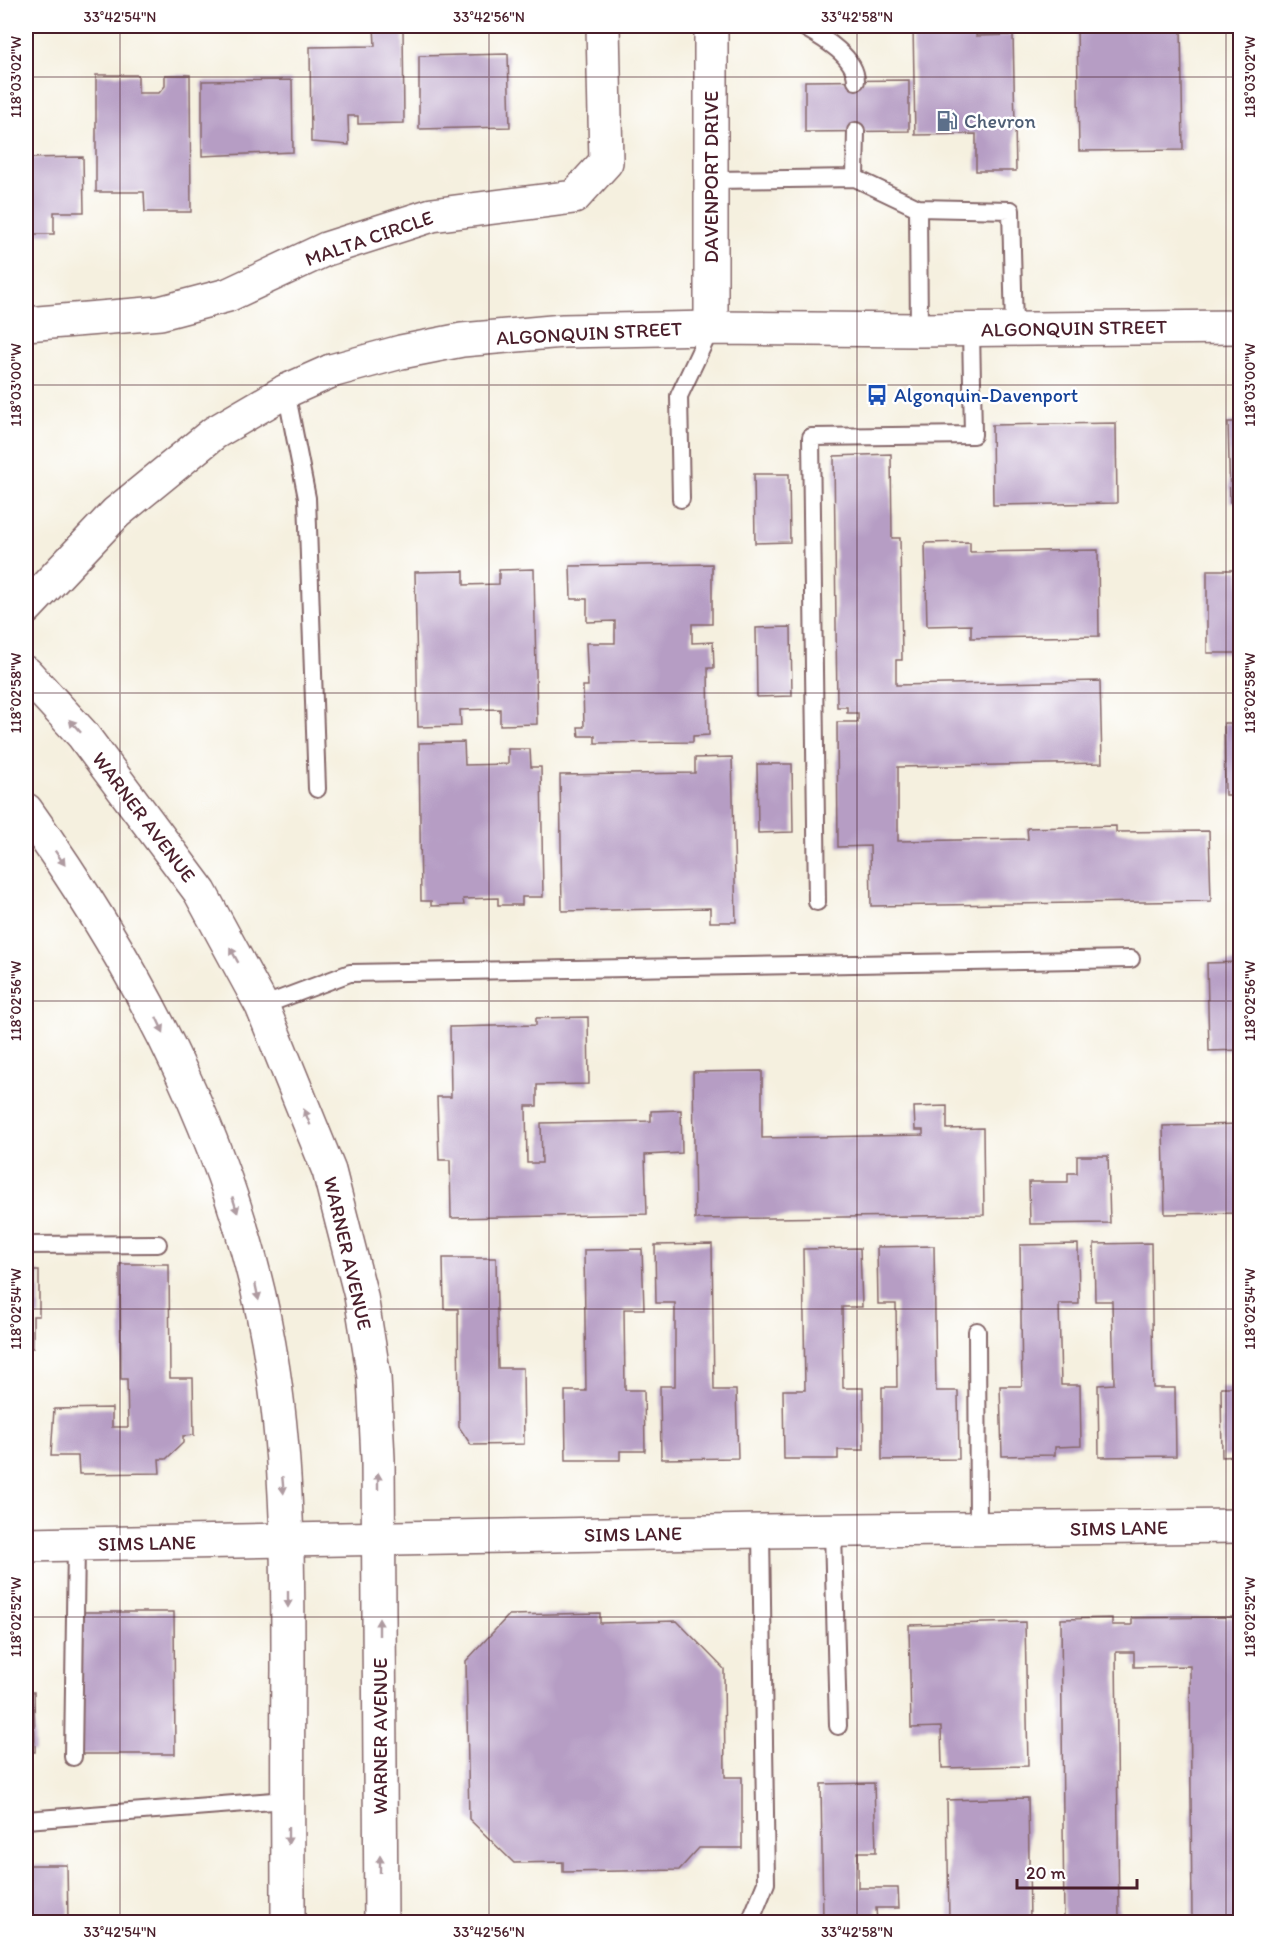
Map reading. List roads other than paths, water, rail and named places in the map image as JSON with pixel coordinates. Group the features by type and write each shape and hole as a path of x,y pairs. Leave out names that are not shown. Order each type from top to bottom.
{"main road":[{"name":"MALTA CIRCLE","path":"26,324 160,313 228,295 326,249 432,215 574,197 606,162 603,26"},
{"name":"DAVENPORT DRIVE","path":"711,26 711,328"},
{"name":"ALGONQUIN STREET","path":"26,608 116,513 214,434 286,391 331,371 401,352 462,340 563,331 711,328 971,330 1240,327"},
{"name":"WARNER AVENUE","path":"26,673 82,734 200,892 262,1006 329,1171 361,1296 374,1377 379,1539 381,1923"},
{"path":"26,810 97,916 157,1019 226,1178 244,1235 273,1370 288,1540 288,1923"},
{"name":"SIMS LANE","path":"26,1545 761,1531 1240,1526"}],"lane":[{"path":"802,26 835,45 856,74 856,81"},
{"path":"855,178 856,131"},
{"path":"712,180 855,178 918,208 1011,210 1014,328"},
{"path":"918,208 919,330"},
{"path":"681,499 679,396 711,328"},
{"path":"817,902 811,437 973,435 971,330"},
{"path":"286,391 307,498 317,789"},
{"path":"262,1006 350,973 1131,959"},
{"path":"26,1245 158,1244"},
{"path":"977,1331 978,1530"},
{"path":"750,1923 766,1883 761,1531"},
{"path":"832,1531 838,1726"},
{"path":"73,1757 76,1545"},
{"path":"26,1820 287,1800"}],"place":[{"name":"Chevron","path":"947,121"},
{"name":"Algonquin-Davenport","path":"877,395"}]}
